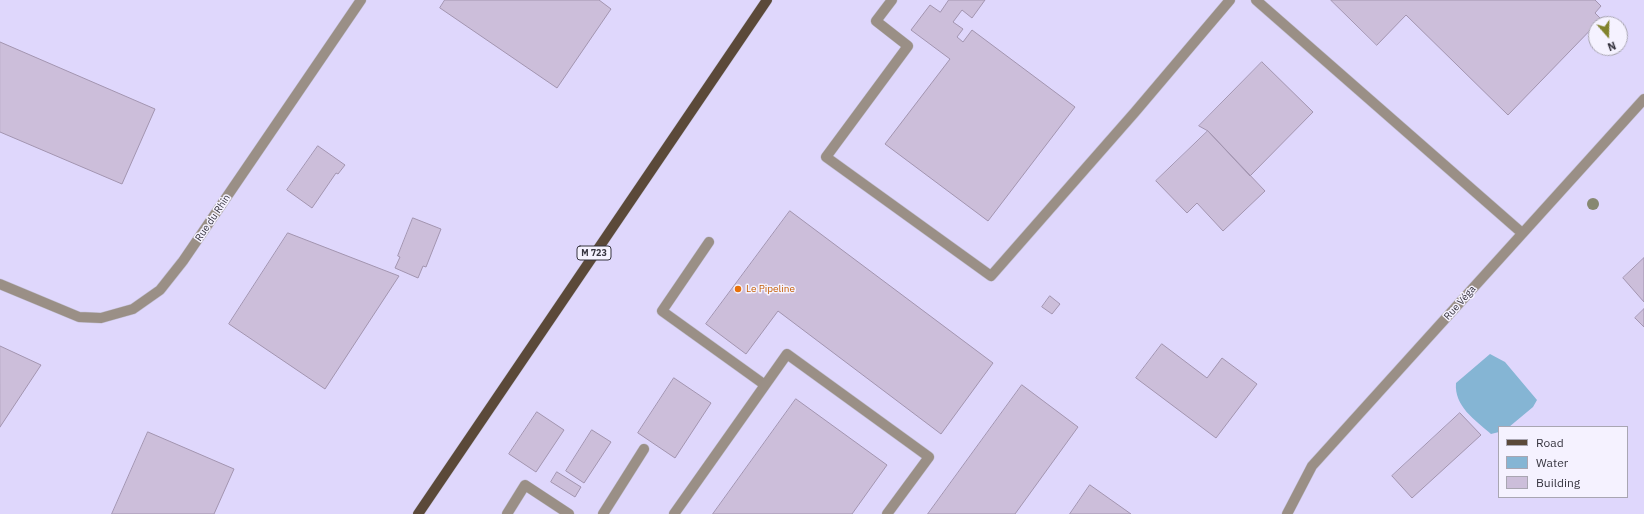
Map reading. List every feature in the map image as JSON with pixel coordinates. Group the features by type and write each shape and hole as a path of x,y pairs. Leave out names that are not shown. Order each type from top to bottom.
{"main road":[{"name":"M 723","path":"419,512 767,0"}],"street":[{"name":"Rue du Rhin","path":"0,284 78,317 102,318 133,309 160,290 183,261 361,0"},
{"path":"892,0 876,21 908,46 826,157 991,276 1136,112 1228,3 1216,0"},
{"path":"1256,0 1522,233"},
{"name":"Rue Véga","path":"1286,514 1312,466 1644,99"},
{"path":"709,242 662,311 765,385"},
{"path":"674,514 786,354 929,458 887,514"},
{"path":"603,514 644,449"},
{"path":"507,514 525,485 569,514"}],"shaded area":[{"path":"0,0 1644,0 1644,514 0,514"}],"water":[{"path":"1490,354 1505,362 1537,400 1533,407 1510,426 1498,426 1498,432 1491,434 1472,418 1462,406 1458,399 1456,383"}],"building":[{"path":"445,0 599,0 611,9 557,88 440,8"},
{"path":"949,0 985,0 972,18 962,10 953,22 963,29 957,37 963,42 972,30 1075,107 988,221 885,144 950,59 911,30 930,5 940,12"},
{"path":"1331,0 1595,0 1601,6 1595,13 1598,16 1588,16 1588,32 1508,115 1406,15 1377,45"},
{"path":"0,42 155,109 122,184 0,132"},
{"path":"1262,62 1313,112 1250,176 1208,131 1199,126"},
{"path":"1208,131 1265,191 1223,231 1197,203 1187,213 1156,181"},
{"path":"318,146 345,165 338,174 336,173 312,208 287,190"},
{"path":"790,211 993,363 941,434 778,311 746,354 706,324"},
{"path":"413,218 441,229 426,267 423,266 418,278 395,268 400,257 398,256"},
{"path":"288,233 399,276 325,389 229,324"},
{"path":"1644,258 1644,302 1623,278"},
{"path":"1050,296 1060,304 1052,314 1042,307"},
{"path":"1644,309 1644,327 1635,318"},
{"path":"1162,344 1207,378 1222,358 1257,384 1216,438 1136,378"},
{"path":"0,346 41,365 0,427"},
{"path":"674,378 711,403 675,458 638,433"},
{"path":"1022,385 1078,427 1015,514 928,514"},
{"path":"796,399 887,465 852,514 713,514"},
{"path":"537,412 564,430 536,472 509,454"},
{"path":"1460,413 1481,435 1412,498 1392,476"},
{"path":"592,430 611,442 584,483 566,471"},
{"path":"148,432 234,469 214,514 112,514"},
{"path":"557,472 581,487 575,497 551,482"},
{"path":"1090,485 1131,514 1070,514"}],"place":[{"name":"Le Pipeline","path":"738,289"}]}
